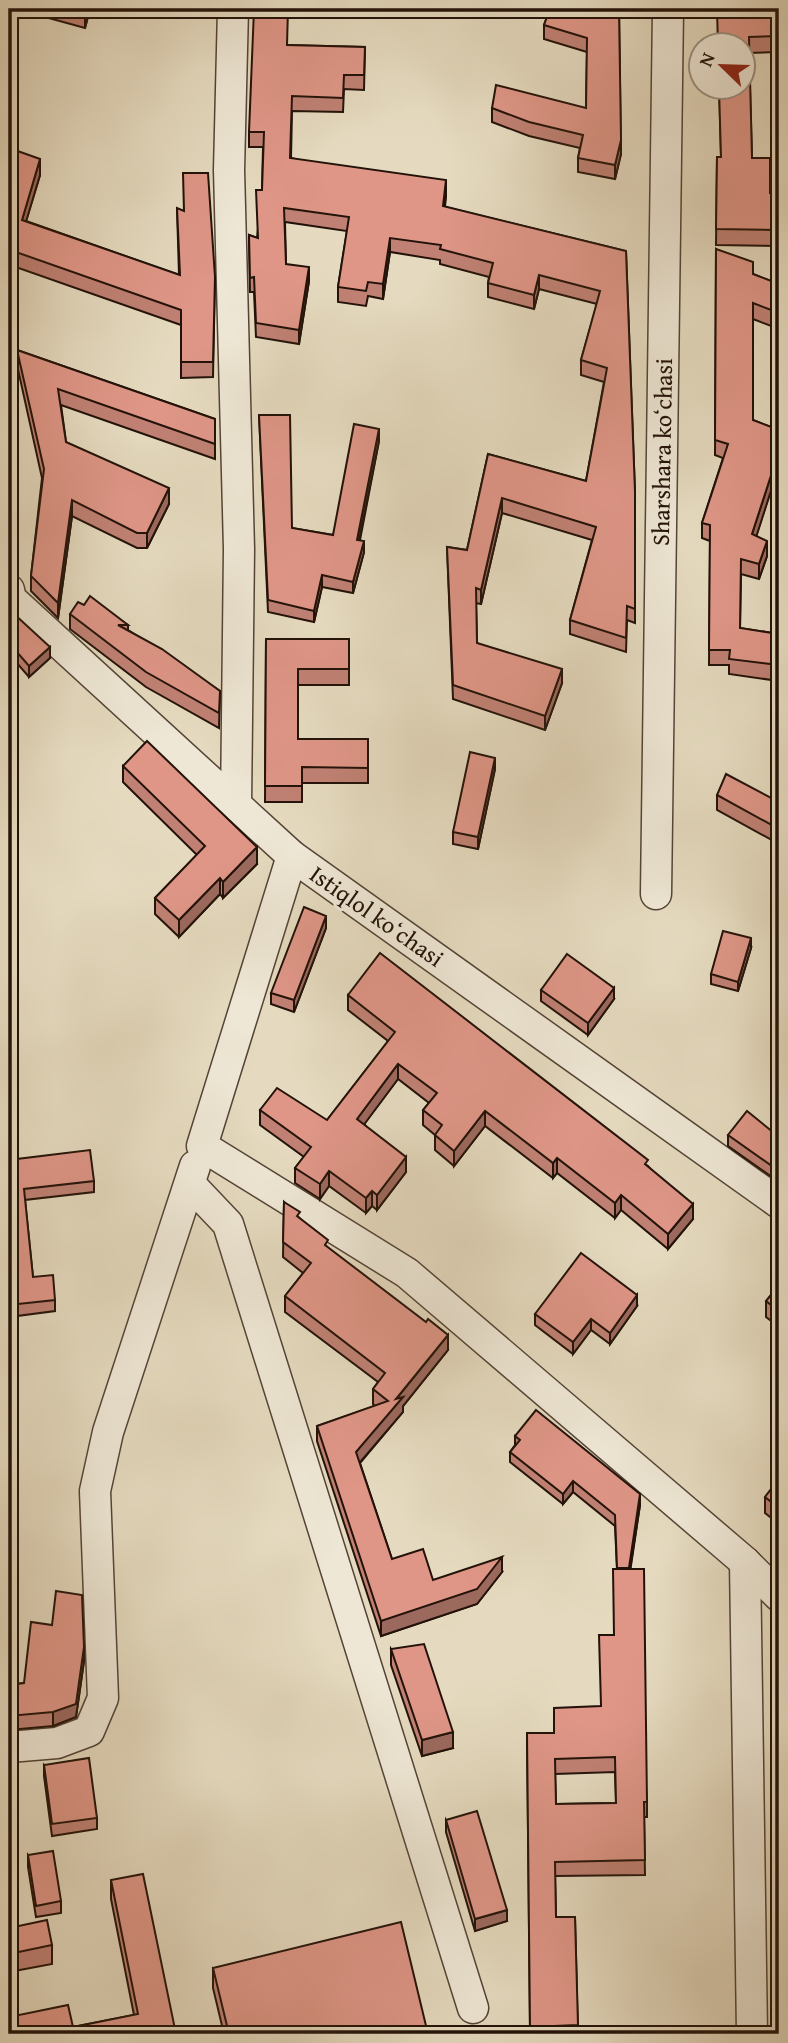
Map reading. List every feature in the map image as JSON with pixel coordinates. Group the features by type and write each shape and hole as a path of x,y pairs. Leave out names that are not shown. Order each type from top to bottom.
{"street":[{"path":"233,9 229,170 239,549 236,804"},
{"name":"Sharshara koʻchasi","path":"656,894 668,9"},
{"name":"Istiqlol koʻchasi","path":"9,590 11,599 292,856 779,1203"},
{"path":"9,1747 57,1743 89,1731 103,1698 95,1491 108,1432 190,1184 292,856"},
{"path":"202,1146 407,1273 745,1562 779,1596"},
{"path":"190,1184 228,1224 473,2008"},
{"path":"745,1562 752,2034"}],"building":[{"path":"254,9 288,9 287,45 365,47 364,75 344,75 343,98 292,96 290,158 446,180 443,206 626,251 635,492 635,609 627,606 626,638 570,620 596,527 502,498 481,590 476,588 477,643 562,669 545,716 453,685 447,547 467,550 488,454 586,481 607,368 581,360 600,291 539,275 534,295 488,283 493,263 440,249 441,245 390,238 383,284 368,282 366,291 338,287 349,217 284,208 286,264 309,267 299,330 256,323 254,277 250,278 249,235 258,238 256,190 262,190 264,132 249,132"},
{"path":"550,9 619,9 621,140 615,165 578,158 583,135 529,122 492,108 496,85 586,108 587,38 544,25"},
{"path":"717,9 779,9 779,36 756,37 756,32 718,32"},
{"path":"719,102 751,102 752,158 770,158 770,193 779,193 779,230 716,229 717,157 721,157"},
{"path":"9,148 40,159 22,220 180,275 177,208 184,211 183,173 208,173 215,277 213,362 181,362 181,310 13,251 9,264"},
{"path":"716,249 753,262 753,274 779,284 779,313 753,303 753,420 779,430 779,461 776,460 752,534 767,541 759,564 741,559 740,628 779,634 779,665 729,659 730,650 709,650 710,525 702,523 728,444 715,440"},
{"path":"17,350 215,419 215,444 58,389 66,442 169,488 147,533 137,533 72,500 58,603 31,576 44,469"},
{"path":"259,415 290,415 292,528 333,535 354,424 379,429 357,540 364,541 353,582 322,575 314,611 268,600"},
{"path":"90,596 128,625 118,625 162,649 220,691 219,713 146,672 70,614 78,602 84,605"},
{"path":"13,613 50,647 29,666 9,643 9,617"},
{"path":"266,639 349,639 349,669 298,669 298,739 368,739 368,768 302,767 302,786 265,786"},
{"path":"147,741 257,847 223,882 220,878 179,920 155,898 205,846 123,766"},
{"path":"470,752 495,758 478,837 453,832"},
{"path":"726,774 779,802 779,829 717,795"},
{"path":"304,907 326,916 294,1000 271,993"},
{"path":"723,931 751,938 738,982 711,974"},
{"path":"380,953 648,1160 645,1164 693,1204 668,1234 621,1195 615,1203 557,1158 553,1163 485,1111 454,1151 435,1135 442,1125 423,1110 437,1093 398,1064 357,1119 406,1157 377,1195 372,1191 366,1198 329,1171 320,1184 295,1168 311,1147 260,1110 277,1088 327,1120 395,1032 348,995"},
{"path":"567,954 614,988 588,1023 541,990"},
{"path":"747,1111 779,1137 779,1171 728,1135"},
{"path":"90,1150 94,1181 24,1189 33,1277 53,1275 55,1300 9,1305 9,1160"},
{"path":"284,1202 300,1212 297,1216 328,1240 325,1245 426,1322 428,1319 448,1335 396,1399 403,1397 356,1452 392,1559 423,1549 433,1580 502,1557 477,1589 381,1621 317,1426 388,1401 373,1389 385,1373 285,1296 311,1263 283,1242"},
{"path":"581,1253 637,1295 610,1333 591,1319 573,1342 535,1314"},
{"path":"779,1285 779,1311 766,1301"},
{"path":"536,1410 640,1494 629,1568 617,1568 615,1515 573,1481 563,1494 510,1452 520,1440 515,1436"},
{"path":"779,1479 779,1508 765,1497"},
{"path":"613,1569 644,1569 647,1802 644,1802 645,1860 555,1862 556,1917 575,1917 578,2025 530,2027 527,1733 554,1733 554,1708 601,1706 599,1635 614,1635","holes":["615,1757 616,1803 556,1804 555,1759"]},
{"path":"56,1591 82,1595 84,1647 76,1704 53,1712 9,1716 9,1685 24,1683 31,1622 52,1625"},
{"path":"424,1644 453,1732 422,1740 391,1649"},
{"path":"772,1679 779,1679 777,1857"},
{"path":"89,1758 97,1818 52,1824 44,1765"},
{"path":"477,1811 507,1910 475,1919 446,1820"},
{"path":"53,1851 61,1901 36,1906 28,1855"},
{"path":"779,1866 779,2021 775,1883"},
{"path":"143,1874 176,2034 9,2034 9,2017 68,2005 73,2027 138,2014 111,1880"},
{"path":"47,1920 52,1945 9,1954 9,1928"},
{"path":"401,1922 428,2034 229,2034 213,1968"}]}
